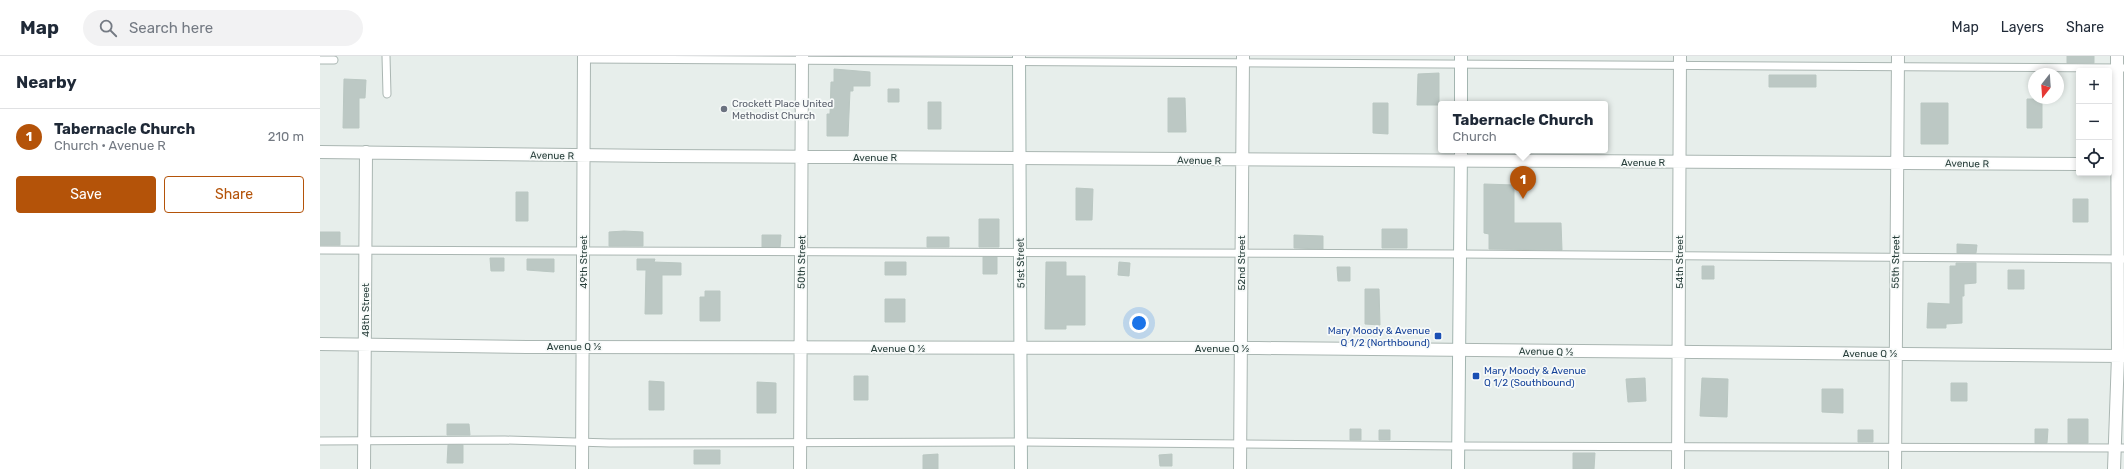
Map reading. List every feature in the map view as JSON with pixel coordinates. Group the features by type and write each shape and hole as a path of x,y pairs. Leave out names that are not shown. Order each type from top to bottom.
{"street":[{"path":"2114,469 2119,448 2121,356 2121,259 2117,165 2120,68 2117,56"},
{"name":"49th Street","path":"582,469 584,58"},
{"name":"50th Street","path":"800,469 802,58"},
{"name":"51st Street","path":"1019,59 1021,469"},
{"name":"52nd Street","path":"1240,469 1243,60"},
{"path":"1461,60 1461,101"},
{"name":"54th Street","path":"1678,469 1680,61"},
{"name":"55th Street","path":"1895,469 1895,257 1898,62"},
{"name":"Avenue R","path":"320,152 1242,160 1460,156 1680,163 2076,164"},
{"name":"48th Street","path":"364,469 366,152"},
{"path":"1458,469 1460,156"},
{"name":"Avenue Q ½","path":"320,344 1241,348 2121,356"}],"lane":[{"path":"386,56 387,94"},
{"path":"584,58 1898,62 2120,68"},
{"path":"320,60 334,60"},
{"path":"320,250 1460,254 1679,257 2121,259"},
{"path":"320,440 2119,448"}],"building":[{"path":"2067,56 2094,56 2094,63 2067,63"},
{"path":"834,69 870,72 870,86 853,86 853,91 850,91 848,136 827,136 827,114 830,114 831,82 834,82"},
{"path":"1439,73 1438,105 1417,105 1418,74"},
{"path":"1769,75 1816,75 1816,87 1769,87"},
{"path":"344,79 366,80 365,98 359,98 359,128 343,128"},
{"path":"888,89 899,89 899,102 888,102"},
{"path":"1168,98 1185,98 1186,132 1168,132"},
{"path":"2028,99 2028,104 2042,104 2042,128 2027,128"},
{"path":"928,102 941,102 941,129 928,129"},
{"path":"1373,103 1388,103 1388,134 1373,133"},
{"path":"1921,103 1948,103 1948,144 1921,144"},
{"path":"1484,184 1514,185 1514,223 1561,223 1562,250 1489,249 1489,234 1484,233"},
{"path":"1076,188 1093,189 1092,220 1076,220"},
{"path":"516,192 528,192 528,221 516,221"},
{"path":"2073,199 2088,199 2088,222 2073,222"},
{"path":"979,219 999,219 999,247 979,247"},
{"path":"1382,229 1407,229 1407,248 1382,248"},
{"path":"320,232 340,232 340,245 320,245"},
{"path":"609,232 643,232 643,246 609,246"},
{"path":"762,235 781,235 780,247 762,247"},
{"path":"1294,235 1323,236 1323,249 1294,248"},
{"path":"927,237 949,237 949,247 927,247"},
{"path":"1957,244 1977,245 1976,253 1957,253"},
{"path":"983,257 997,257 997,274 983,274"},
{"path":"490,258 504,258 504,271 491,271"},
{"path":"527,259 554,259 554,272 527,270"},
{"path":"637,259 655,259 654,262 681,263 681,275 662,275 662,314 645,314 646,270 637,270"},
{"path":"885,262 906,262 906,275 885,275"},
{"path":"1046,262 1066,262 1066,276 1085,276 1085,325 1066,325 1066,329 1045,329"},
{"path":"1119,262 1130,263 1129,276 1118,275"},
{"path":"1956,263 1976,263 1976,283 1964,284 1964,296 1962,296 1962,323 1946,324 1946,328 1927,328 1928,303 1950,304 1950,266 1956,266"},
{"path":"1702,266 1714,266 1714,279 1702,279"},
{"path":"1337,267 1350,267 1350,281 1338,281"},
{"path":"2008,270 2024,270 2024,289 2008,289"},
{"path":"1365,289 1379,289 1380,325 1365,324"},
{"path":"705,291 720,291 720,321 700,321 700,297 705,297"},
{"path":"885,299 905,299 905,322 885,322"},
{"path":"854,376 868,376 868,400 854,400"},
{"path":"1645,378 1646,401 1628,402 1626,379"},
{"path":"1702,378 1728,379 1727,417 1700,416"},
{"path":"649,381 664,382 664,410 649,410"},
{"path":"757,382 776,383 776,413 757,413"},
{"path":"1951,383 1967,383 1967,401 1951,401"},
{"path":"1822,389 1843,389 1843,413 1822,412"},
{"path":"2068,419 2088,419 2088,443 2068,443"},
{"path":"447,424 469,424 470,435 447,435"},
{"path":"1350,429 1361,429 1361,440 1350,440"},
{"path":"2035,429 2048,429 2047,443 2035,443"},
{"path":"1379,430 1390,430 1390,440 1379,440"},
{"path":"1858,430 1873,430 1873,442 1858,442"},
{"path":"448,445 463,445 463,463 447,463"},
{"path":"694,450 720,450 720,464 694,464"},
{"path":"1573,453 1595,453 1594,469 1573,469"},
{"path":"938,454 938,469 923,469 923,455"},
{"path":"1172,454 1172,466 1160,466 1159,455"}],"place":[{"name":"Crockett Place United Methodist Church","path":"724,109"},
{"name":"Tabernacle Church","path":"1523,199"},
{"name":"Mary Moody & Avenue Q 1/2 (Northbound)","path":"1438,336"},
{"name":"Mary Moody & Avenue Q 1/2 (Southbound)","path":"1476,376"}]}
